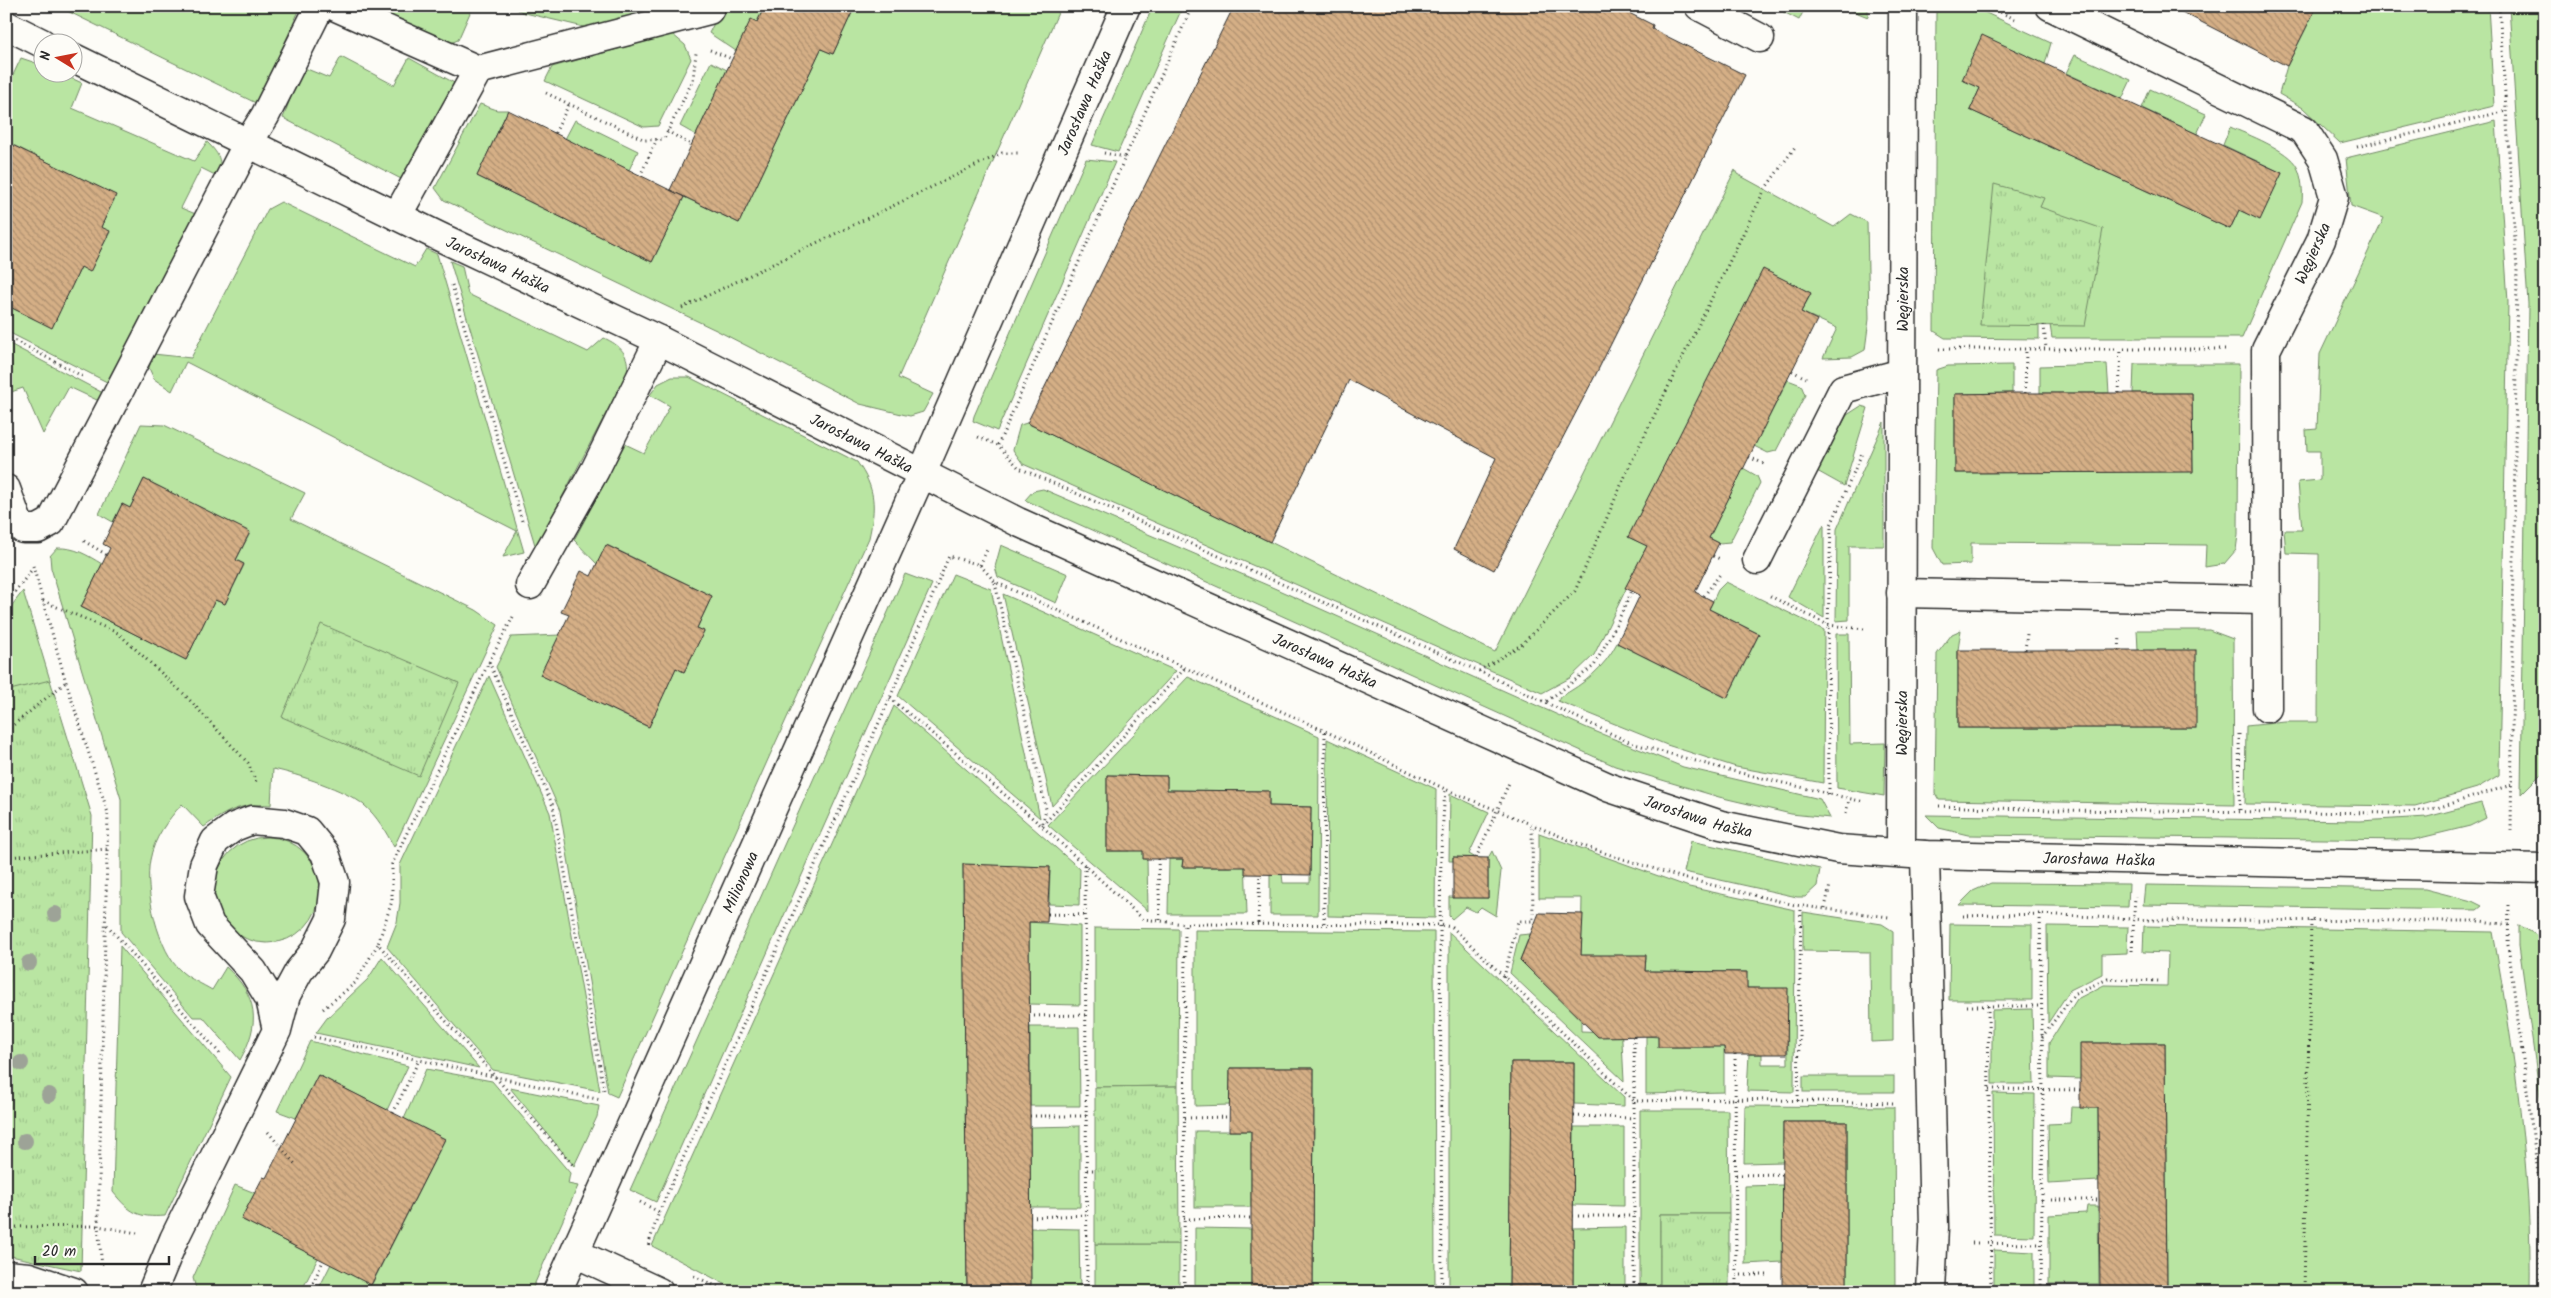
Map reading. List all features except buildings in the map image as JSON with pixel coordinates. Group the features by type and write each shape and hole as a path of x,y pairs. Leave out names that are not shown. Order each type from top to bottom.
{"street":[{"path":"6,488 18,522 23,529 38,529 51,522 248,142 265,116 320,6"},
{"path":"334,6 478,70 709,10 711,6"},
{"name":"Jarosława Haška","path":"922,473 1126,6"},
{"path":"1699,6 1760,38"},
{"name":"Węgierska","path":"1903,6 1901,808 1913,854 1927,1005 1934,1227 1932,1292"},
{"name":"Węgierska","path":"2050,6 2304,130 2324,159 2334,197 2321,240 2266,350 2267,708"},
{"path":"6,25 32,37"},
{"name":"Jarosława Haška","path":"82,62 438,236 659,340 1018,522 1610,788 1721,825 1838,849 1913,854 2545,868"},
{"path":"397,216 478,70"},
{"path":"530,584 595,470 659,340"},
{"path":"1757,560 1843,389 1902,373"},
{"name":"Milionowa","path":"557,1292 922,473"},
{"path":"1901,594 2266,600"},
{"path":"152,1292 174,1239 278,1030 286,995 299,971 315,951 330,919 336,882 325,853 306,831 269,820 252,820 234,827 215,840 204,866 199,896 210,925 253,971 270,999 278,1030"},
{"path":"575,1253 659,1292"},
{"path":"6,1274 29,1277 74,1292"}],"path":[{"path":"1192,6 998,445 1019,468 1479,671 1631,743 1728,770 1849,800 1901,808 1927,806 2051,810 2418,812 2511,785"},
{"path":"1987,6 2022,23"},
{"path":"2499,6 2517,269 2511,807"},
{"path":"543,91 644,140 664,139 693,80 697,50 711,50 732,59"},
{"path":"555,134 569,104"},
{"path":"2324,159 2354,148 2506,111"},
{"path":"667,131 691,145"},
{"path":"640,176 657,139"},
{"path":"1479,671 1521,645 1575,590 1629,467 1765,189 1795,147"},
{"path":"678,311 1002,153 1061,154 1091,151 1125,157"},
{"path":"438,236 524,528"},
{"path":"2044,325 2046,349"},
{"path":"6,336 104,387 122,386"},
{"path":"1935,349 2266,350"},
{"path":"2118,393 2121,349"},
{"path":"2025,393 2026,350"},
{"path":"23,529 66,682 108,813 107,924 98,1226 102,1273"},
{"path":"645,1253 659,1212 890,698 949,556 980,565 995,582 1046,809 1042,826"},
{"path":"6,604 33,567"},
{"path":"1704,596 1722,572"},
{"path":"530,584 489,662 392,864 392,901 378,944 572,1165 659,1212"},
{"path":"1546,702 1594,666 1616,627 1632,591"},
{"path":"43,601 118,633 184,694 248,763 262,795 269,820"},
{"path":"278,1030 606,1102 553,806 489,662"},
{"path":"1042,826 1184,668"},
{"path":"6,731 66,682"},
{"path":"890,698 1042,826 1143,919 1185,924 1324,923 1440,925 1452,927 1634,1101 1735,1099 1902,1103"},
{"path":"1324,923 1325,731"},
{"path":"2239,733 2240,811"},
{"path":"1476,858 1513,775"},
{"path":"1442,1292 1440,925 1441,852 1445,789"},
{"path":"1504,977 1518,921 1533,921 1532,825"},
{"path":"6,857 108,849"},
{"path":"1158,859 1160,920"},
{"path":"1085,865 1087,1292"},
{"path":"1258,923 1260,874"},
{"path":"2132,951 2136,894"},
{"path":"1798,1101 1801,906"},
{"path":"1048,914 1086,915"},
{"path":"2040,914 2043,1088 2041,1292"},
{"path":"2509,917 2508,945 2540,1189 2540,1292"},
{"path":"2304,1292 2311,920"},
{"path":"107,924 249,1088 259,1120 295,1164"},
{"path":"1184,1292 1185,924"},
{"path":"2042,1038 2075,992 2108,980 2159,982"},
{"path":"1927,1005 2041,1006"},
{"path":"1988,1006 1991,1292"},
{"path":"1029,1016 1086,1015"},
{"path":"1634,1037 1634,1292"},
{"path":"1735,1054 1736,1292"},
{"path":"393,1113 419,1060"},
{"path":"1989,1089 2043,1088 2081,1090"},
{"path":"1030,1116 1087,1116"},
{"path":"1574,1116 1634,1118"},
{"path":"1185,1118 1230,1117"},
{"path":"1087,1170 1095,1170"},
{"path":"1736,1175 1783,1174"},
{"path":"2041,1200 2098,1200"},
{"path":"1030,1217 1086,1215"},
{"path":"1573,1216 1634,1216"},
{"path":"1184,1219 1250,1218"},
{"path":"6,1227 98,1226 174,1239"},
{"path":"309,1292 323,1261"},
{"path":"687,1272 729,1292"},
{"path":"1736,1275 1770,1275"}],"green space":[{"path":"57,6 301,6 258,104"},
{"path":"356,6 437,6 447,11 450,6 473,6 458,40 443,46"},
{"path":"509,6 661,6 592,29 525,13"},
{"path":"723,6 765,6 757,22 736,51 709,33"},
{"path":"855,6 1061,6 898,378 933,394 923,412 910,416 860,404 716,330 444,200 435,188 480,104 497,110 508,110 477,176 652,262 684,197 739,223 821,49 833,54"},
{"path":"1153,6 1183,6 1118,152 1092,145"},
{"path":"1772,6 1806,6 1799,20"},
{"path":"1840,6 1868,6 1868,17"},
{"path":"1939,6 1971,6 2051,43 2045,64 1980,88 1970,110 2230,229 2239,210 2259,219 2282,173 2223,145 2230,127 2267,143 2293,161 2300,175 2302,202 2242,338 2052,338 2050,325 2085,325 2040,207 2043,198 1980,324 2039,325 2039,339 1945,338 1934,331 1936,12"},
{"path":"2317,6 2488,6 2494,106 2340,143 2303,108 2279,94 2287,66"},
{"path":"2509,6 2545,6 2545,384 2543,447 2545,770 2521,794 2528,304"},
{"path":"672,34 685,45 691,59 658,126 644,127 545,81 552,67"},
{"path":"2075,55 2131,80 2122,99 2066,73"},
{"path":"341,57 394,85 409,58 458,85 405,181 283,118 302,67 329,78"},
{"path":"21,58 32,62 32,82 82,83 72,108 194,161 207,142 219,158 220,166 217,176 201,168 181,208 198,215 115,377 107,382 6,331 6,305 52,327 81,267 90,271 110,232 101,227 116,196 11,144 6,153 6,90"},
{"path":"711,62 727,70 696,135 680,126"},
{"path":"2150,89 2206,114 2197,134 2142,108"},
{"path":"575,120 638,151 629,170 565,139"},
{"path":"2496,121 2508,302 2499,775 2477,788 2415,806 2245,804 2246,726 2285,722 2318,722 2319,554 2286,553 2284,530 2302,530 2298,482 2320,480 2320,451 2307,451 2306,430 2317,429 2320,354 2384,218 2351,206 2346,158"},
{"path":"1086,159 1115,162 997,431 973,421 974,416"},
{"path":"1735,170 1737,174 1834,227 1851,214 1867,222 1869,319 1865,350 1852,357 1823,358 1837,328 1801,312 1811,294 1763,270 1629,537 1647,546 1594,655 1570,678 1542,693 1023,464 1013,450 1020,425 1027,423 1495,652"},
{"path":"1994,184 2044,198 2040,207 2103,229 2085,326 1980,325"},
{"path":"281,202 415,267 426,249 437,254 524,552 503,557 517,531 186,362 172,391 154,379 149,368 153,354 191,358 268,209"},
{"path":"450,261 462,266 468,294 588,352 604,338 623,351 627,361 627,373 537,545 535,545"},
{"path":"6,342 103,393 99,401 69,387 43,434 23,388 11,392 6,383"},
{"path":"2107,364 2109,393 2040,393 2040,366"},
{"path":"2134,364 2239,364 2238,535 2236,550 2224,564 2205,567 2206,545 1971,543 1971,564 1942,565 1933,548 1936,370 1948,366 2012,365 2012,393 1955,394 1955,473 2193,471 2192,393 2133,393"},
{"path":"672,377 689,377 857,462 871,489 873,516 869,538 617,1097 608,1093 560,811 496,667 511,637 560,635 541,675 648,727 676,668 684,672 704,631 697,628 712,596 607,545 597,564 574,540 625,444 644,453 670,406 650,395 658,384"},
{"path":"1788,380 1801,385 1805,395 1776,451 1768,453 1754,446"},
{"path":"1861,406 1868,408 1844,486 1817,471 1847,415"},
{"path":"1884,422 1884,546 1849,546 1849,620 1836,621 1837,529"},
{"path":"141,424 164,425 305,493 291,519 476,610 498,625 394,847 373,814 356,799 321,783 273,769 271,805 252,805 236,809 204,827 182,804 162,830 152,852 149,873 151,903 160,936 173,963 189,977 212,990 226,967 245,989 253,1010 253,1022 247,1047 240,1060 203,1017 193,1017 121,932 121,799 51,568 50,556 57,548 75,550 102,564 81,607 186,660 215,600 225,604 244,565 236,560 250,533 144,479 130,508 122,504 113,522 99,514"},
{"path":"1743,468 1757,476 1760,483 1730,542 1719,543 1709,538"},
{"path":"1043,489 1274,588 1587,728 1683,767 1820,799 1830,818 1791,814 1719,797 1615,766 1025,500 1033,491"},
{"path":"1824,524 1824,618 1788,597"},
{"path":"1001,545 1068,574 1056,603 998,577 995,567"},
{"path":"905,574 932,584 656,1202 630,1190"},
{"path":"953,574 991,589 1040,818 898,696"},
{"path":"1726,582 1824,630 1823,783 1736,767 1667,745 1558,701 1560,697 1577,687 1600,668 1617,643 1727,698 1759,634 1709,609 1718,590"},
{"path":"23,591 50,680 41,696 6,721 6,613"},
{"path":"1003,594 1176,671 1052,806"},
{"path":"321,624 459,683 419,776 282,717"},
{"path":"1961,630 1958,650 1958,728 2196,728 2138,650 2137,630 2209,630 2233,639 2234,805 1939,800 1935,793 1937,654 1952,634"},
{"path":"1836,634 1849,634 1850,744 1885,743 1884,796 1837,788"},
{"path":"489,676 550,813 600,1091 493,1070 387,947 397,922 400,903 400,865"},
{"path":"1188,677 1319,736 1318,915 1270,915 1270,874 1282,874 1283,883 1310,883 1311,807 1269,806 1269,791 1167,790 1167,776 1107,775 1107,851 1129,851 1143,841 1144,859 1147,859 1148,911 1048,825"},
{"path":"50,680 92,816 81,1271 6,1255 6,691"},
{"path":"894,706 1080,869 1079,905 1049,904 1050,867 963,865 967,1292 827,1292 819,1288 817,1292 740,1292 652,1246"},
{"path":"1327,739 1436,789 1435,918 1328,916"},
{"path":"1450,794 1489,812 1469,854 1476,858 1453,857 1453,861 1449,861"},
{"path":"2481,803 2486,818 2470,826 2412,840 1968,835 1939,828 1926,815 2360,821 2427,817"},
{"path":"1539,833 1689,887 1795,910 1794,1092 1747,1091 1749,1054 1762,1054 1762,1064 1788,1064 1787,989 1747,988 1746,972 1645,971 1646,956 1581,956 1582,898 1539,898"},
{"path":"267,837 287,841 304,853 316,870 320,890 316,910 304,927 287,939 267,943 247,939 230,927 218,910 214,890 218,870 230,853 247,841"},
{"path":"1691,841 1820,869 1817,886 1805,897 1797,897 1684,872"},
{"path":"1492,851 1501,871 1496,916 1481,907 1476,912 1466,907 1452,919 1449,916 1449,897 1488,898 1488,858"},
{"path":"1245,858 1247,914 1168,914 1169,859 1183,859 1182,867 1231,867"},
{"path":"1991,883 2129,884 2128,907 1959,905 1973,891"},
{"path":"2145,885 2425,889 2472,901 2482,906 2477,910 2143,905"},
{"path":"1803,912 1882,924 1893,931 1893,1041 1871,1042 1870,952 1803,951"},
{"path":"1029,922 1080,926 1080,1005 1029,1004"},
{"path":"1950,924 2032,925 2032,1000 1949,1000"},
{"path":"2519,925 2545,940 2545,1133 2519,945"},
{"path":"2047,926 2128,927 2127,953 2102,954 2102,974 2070,990 2048,1023"},
{"path":"2144,926 2493,932 2508,1021 2525,1157 2530,1247 2530,1292 2167,1292 2165,1043 2081,1043 2081,1079 2049,1078 2049,1043 2077,999 2104,985 2167,986 2168,953 2143,952"},
{"path":"1095,928 1179,929 1178,1086 1095,1087"},
{"path":"1195,930 1434,932 1435,1292 1313,1292 1314,1068 1230,1068 1230,1105 1195,1106"},
{"path":"1449,932 1624,1097 1624,1106 1574,1104 1574,1062 1511,1062 1509,1292 1449,1292"},
{"path":"1530,934 1520,960 1559,998 1581,998 1581,1031 1608,1032 1621,1022 1624,1081 1510,973 1519,935"},
{"path":"120,946 231,1077 165,1216 148,1216 135,1213 124,1205 113,1192"},
{"path":"382,957 479,1068 316,1033 327,1018 368,979"},
{"path":"2032,1009 2034,1084 1992,1084 1992,1010"},
{"path":"1030,1027 1079,1027 1080,1106 1030,1106"},
{"path":"1646,1036 1658,1037 1659,1047 1710,1047 1724,1037 1724,1092 1646,1094"},
{"path":"310,1041 408,1066 387,1110 318,1075 296,1118 277,1111"},
{"path":"426,1069 492,1081 570,1173 568,1184 578,1186 531,1292 317,1292 331,1264 372,1284 445,1139 404,1119"},
{"path":"1803,1076 1894,1076 1894,1092 1803,1092"},
{"path":"1178,1086 1179,1244 1095,1244 1095,1087"},
{"path":"510,1088 599,1106 597,1117 574,1166"},
{"path":"1993,1093 2035,1094 2034,1236 1994,1235"},
{"path":"1745,1106 1894,1107 1895,1292 1847,1292 1847,1122 1783,1122 1783,1162 1744,1163"},
{"path":"2071,1107 2098,1108 2098,1181 2049,1184 2048,1124 2070,1123"},
{"path":"1640,1110 1728,1110 1729,1214 1660,1214 1660,1286 1674,1286 1674,1292 1640,1292"},
{"path":"1080,1126 1080,1207 1030,1207 1030,1127"},
{"path":"1574,1127 1624,1127 1624,1206 1573,1205"},
{"path":"1195,1131 1251,1131 1251,1207 1195,1207"},
{"path":"235,1185 255,1193 241,1219 318,1258 301,1292 197,1292 193,1278"},
{"path":"1783,1185 1783,1262 1745,1264 1745,1186"},
{"path":"2087,1206 2098,1206 2099,1284 2049,1284 2049,1215 2086,1213"},
{"path":"1660,1214 1729,1214 1729,1285 1660,1286"},
{"path":"1625,1227 1625,1292 1573,1292 1573,1228"},
{"path":"1030,1228 1079,1229 1080,1292 1031,1292"},
{"path":"1195,1228 1251,1229 1251,1292 1195,1292"},
{"path":"1095,1244 1179,1244 1179,1292 1095,1292"},
{"path":"1994,1250 2034,1252 2034,1292 1994,1292"},
{"path":"1729,1285 1729,1292 1698,1292 1698,1286"},
{"path":"1745,1286 1770,1286 1770,1292 1745,1292"}]}
